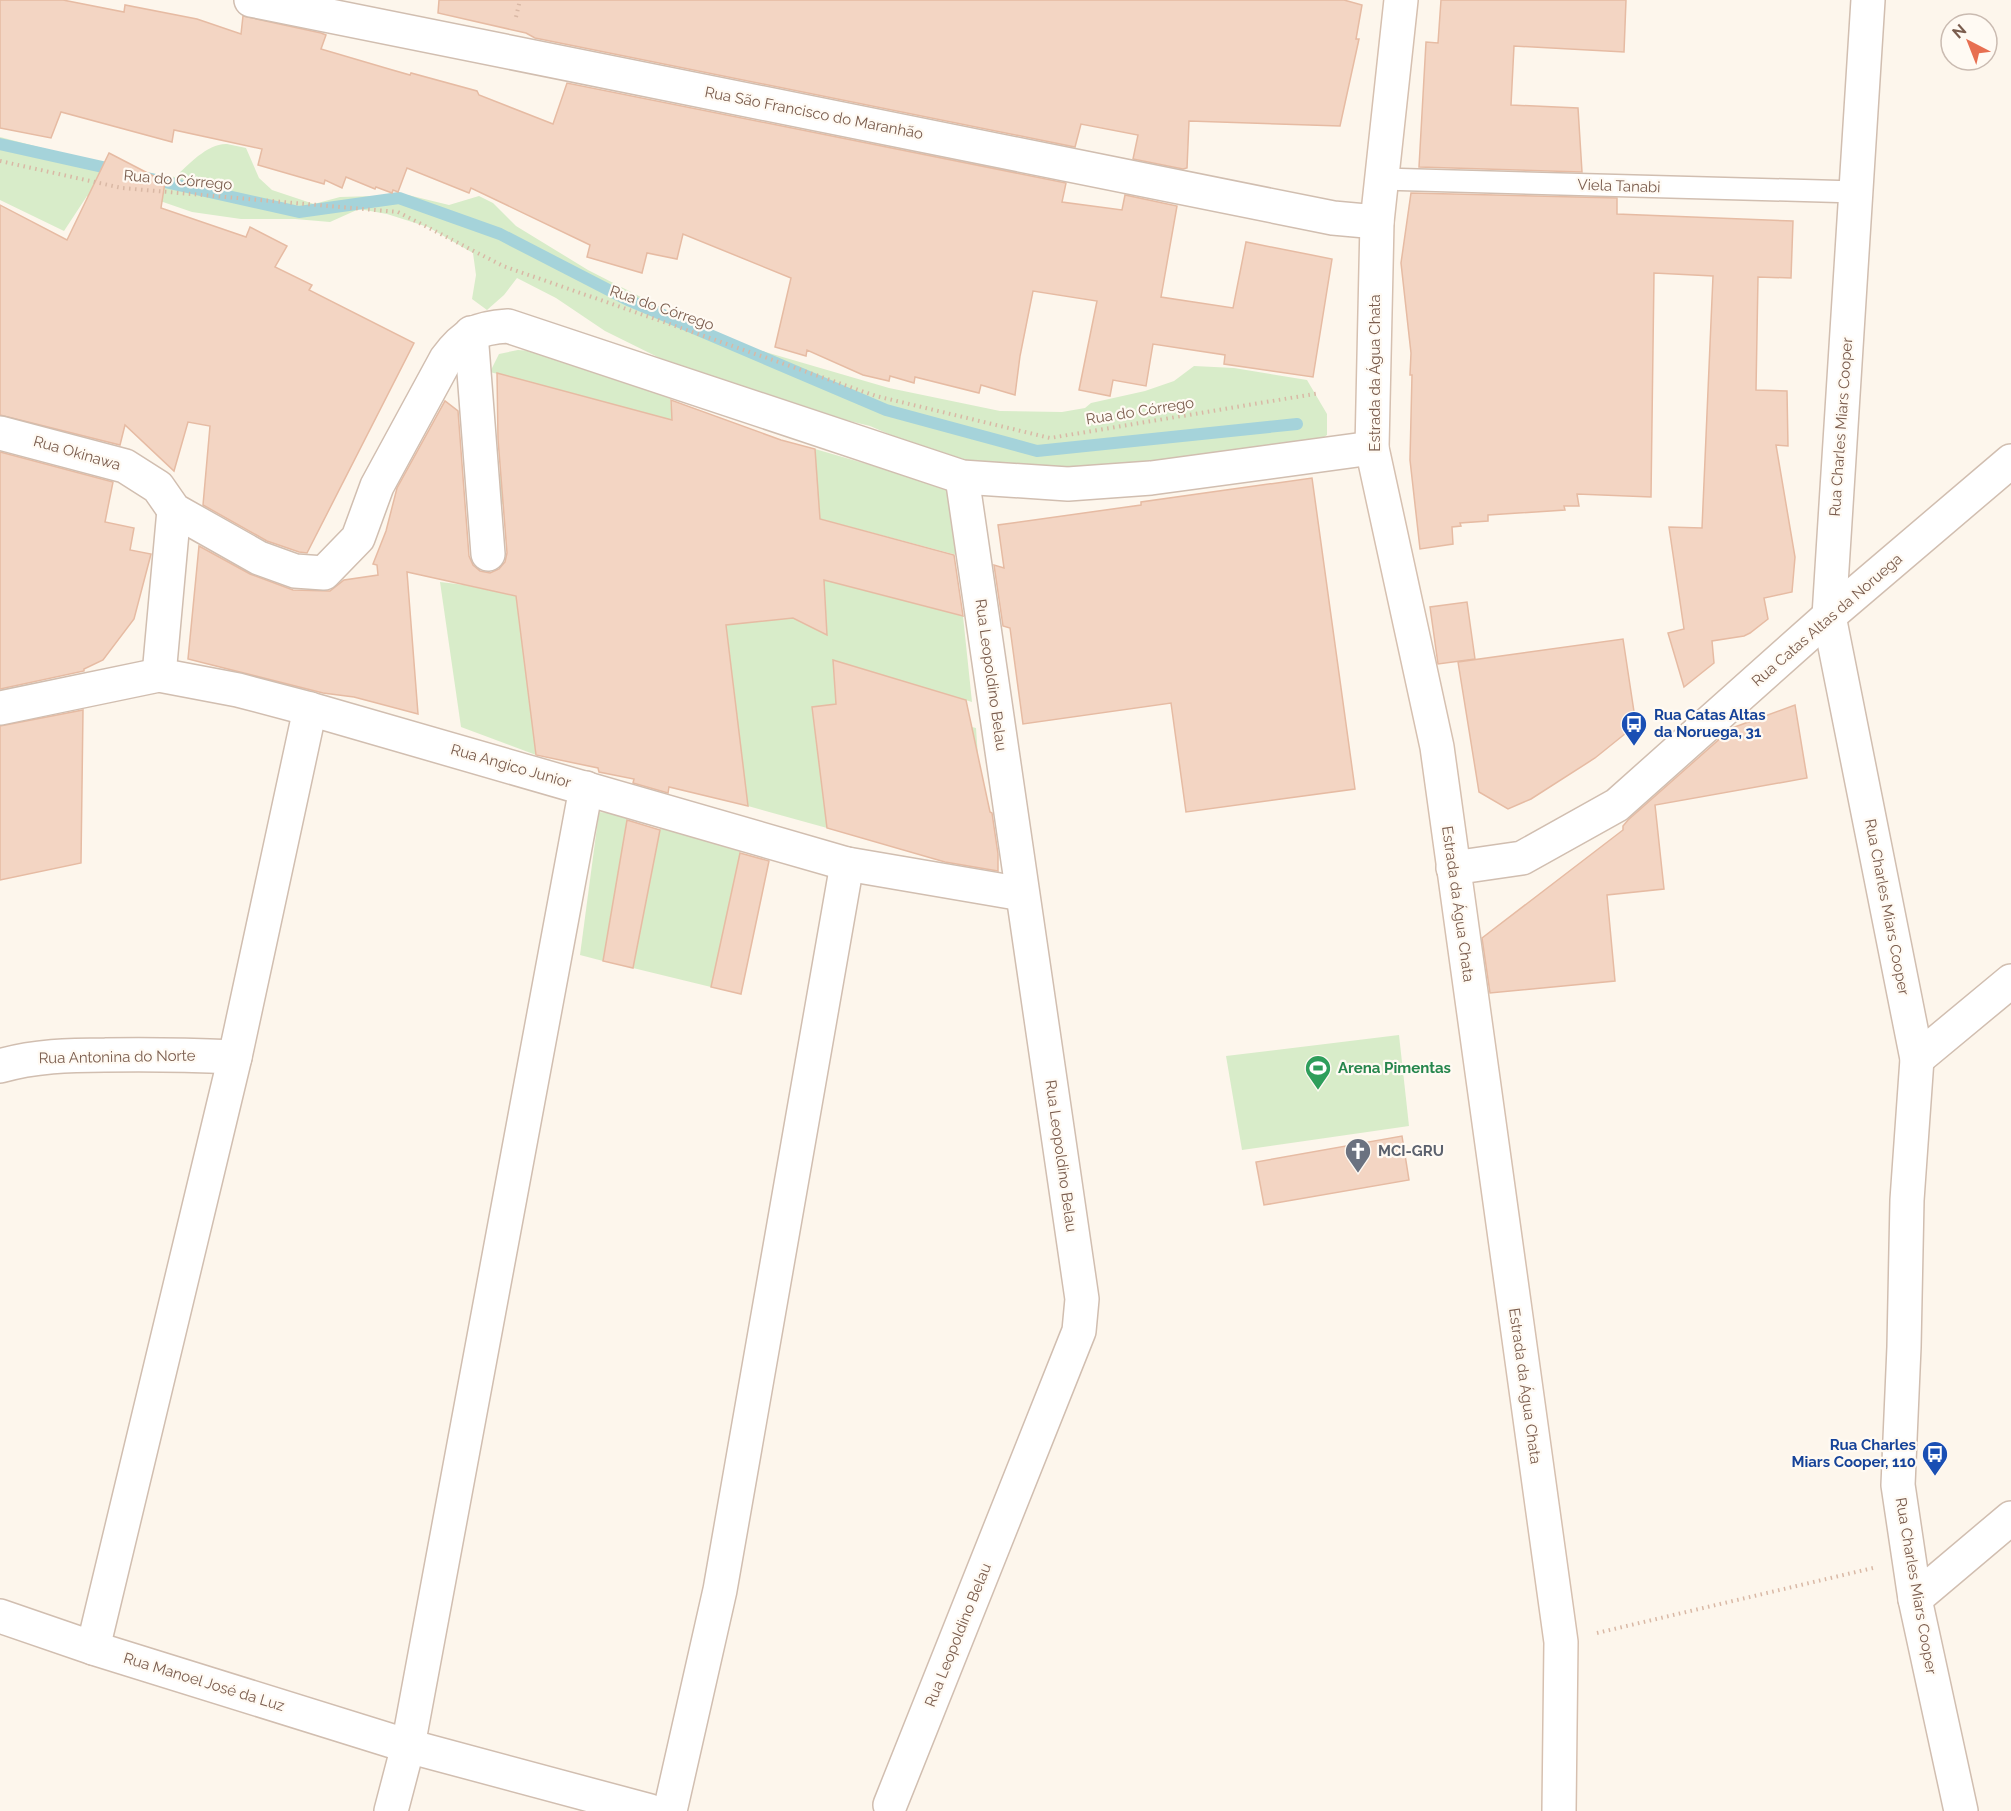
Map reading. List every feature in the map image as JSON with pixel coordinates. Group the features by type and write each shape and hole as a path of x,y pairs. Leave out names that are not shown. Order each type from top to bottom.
{"street":[{"name":"Rua São Francisco do Maranhão","path":"251,0 1321,216 1377,222"},
{"name":"Estrada da Água Chata","path":"1401,0 1377,222 1372,448 1437,747 1562,1642 1556,1810"},
{"name":"Rua Charles Miars Cooper","path":"1874,5 1856,192 1829,616 1917,1059 1906,1200 1904,1347 1898,1485 1915,1599 1961,1811"},
{"path":"159,675 174,510 259,558 295,572 324,573 358,538 377,486 446,359 458,343 471,333 488,327 508,326 962,477 1068,484 1220,470 1372,448"},
{"path":"471,333 488,554"},
{"name":"Rua Okinawa","path":"0,433 125,466 158,486 174,510"},
{"name":"Rua Catas Altas da Noruega","path":"1453,868 1522,858 1617,805 1829,616 2011,460"},
{"name":"Rua Leopoldino Belau","path":"890,1805 1079,1331 1082,1299 962,477"},
{"name":"Rua Angico Junior","path":"0,708 159,675 238,690 310,709 847,864 1022,894"},
{"path":"93,1648 235,1057 310,709"},
{"path":"391,1811 408,1746 586,788"},
{"path":"670,1811 720,1590 847,864"},
{"path":"1917,1059 2011,981"},
{"name":"Rua Antonina do Norte","path":"0,1066 24,1059 74,1055 156,1054 235,1057"},
{"path":"1915,1599 2011,1518"},
{"name":"Rua Manoel José da Luz","path":"0,1616 93,1648 408,1746 650,1811"}],"lane":[{"name":"Viela Tanabi","path":"1382,179 1856,192"}],"path":[{"name":"Rua do Córrego","path":"0,161 122,188 398,212 503,266 876,396 1050,438 1320,393"},
{"path":"1562,1642 1909,1560"}],"green space":[{"path":"0,137 127,170 175,177 192,161 213,147 232,145 246,148 259,178 272,190 314,204 340,197 408,195 449,205 479,196 493,203 516,226 588,270 672,313 690,330 889,388 1000,411 1062,412 1085,408 1091,403 1145,391 1174,381 1194,366 1234,368 1307,380 1327,414 1327,435 1309,448 1245,458 1021,472 928,451 870,426 788,406 698,377 605,331 556,298 517,278 504,295 487,310 472,299 476,275 473,253 428,227 387,214 359,209 330,222 295,219 241,219 192,212 163,202 126,204 87,196 64,231 0,200"},
{"path":"518,350 544,352 670,397 683,546 625,539 498,503 500,472 622,501 617,406 490,372 499,354"},
{"path":"815,449 953,489 957,555 820,519"},
{"path":"824,580 963,616 972,702 833,660 835,693 976,728 978,757 842,703 812,707 827,828 748,806 723,599 775,608 827,631"},
{"path":"440,582 516,596 536,755 461,727"},
{"path":"599,812 628,815 603,961 580,955"},
{"path":"662,820 742,844 711,987 633,968"},
{"name":"Arena Pimentas","path":"1399,1035 1409,1126 1242,1150 1226,1056"}],"building":[{"path":"0,0 63,0 124,12 125,5 197,19 241,34 243,16 321,33 326,35 321,49 410,75 411,73 477,91 479,95 553,124 567,83 1066,183 1062,202 1122,210 1125,195 1177,206 1161,297 1233,308 1246,242 1332,259 1313,377 1224,364 1225,355 1153,344 1146,386 1113,380 1110,396 1079,390 1097,301 1033,291 1015,395 981,385 979,393 915,377 914,383 890,376 889,381 863,375 807,350 806,356 775,347 791,278 683,234 677,259 647,253 642,273 587,257 590,245 471,188 469,193 407,168 398,192 393,190 392,193 376,187 375,189 346,177 342,188 325,180 324,184 258,165 262,149 174,130 172,142 61,112 51,138 0,128"},
{"path":"439,0 1344,0 1362,5 1356,39 1359,39 1340,126 1189,121 1187,168 1183,169 1133,159 1138,135 1081,124 1075,147 535,38 526,33 438,13"},
{"path":"1441,0 1626,0 1624,52 1514,46 1511,105 1578,108 1582,172 1419,167 1426,42 1438,43"},
{"path":"109,153 165,182 161,208 246,237 250,227 287,246 275,267 312,285 309,290 414,343 307,553 267,541 203,505 210,426 188,422 174,471 125,425 120,445 0,415 0,205 67,240"},
{"path":"1411,193 1617,198 1617,214 1793,221 1791,278 1758,277 1756,390 1787,391 1788,446 1776,445 1795,557 1792,592 1764,598 1768,619 1750,633 1712,641 1714,663 1684,687 1668,633 1684,629 1669,527 1702,528 1713,276 1654,273 1651,497 1577,494 1579,506 1564,506 1565,510 1488,515 1488,521 1460,523 1461,526 1452,527 1453,544 1420,549 1410,460 1411,353 1401,263"},
{"path":"497,373 672,420 671,400 781,440 815,449 820,519 954,555 963,616 824,580 827,635 793,618 726,625 748,806 669,787 668,793 633,783 634,779 599,772 598,768 536,755 516,596 407,572 418,714 188,659 199,546 250,574 293,590 330,591 344,580 378,575 377,565 373,564 386,531 397,488 445,401 458,411 469,556 473,565 480,571 490,573 499,569 505,562 507,553 498,439"},
{"path":"0,452 113,482 105,522 134,528 130,550 151,554 134,619 103,660 84,671 0,689"},
{"path":"1312,478 1355,789 1186,812 1171,703 1023,724 1010,628 1003,626 994,565 1004,568 998,525"},
{"path":"1467,602 1475,659 1438,664 1430,607"},
{"path":"1623,639 1636,725 1595,758 1531,799 1508,809 1479,792 1458,662"},
{"path":"833,660 966,700 992,813 998,871 945,862 827,828 812,707 836,704"},
{"path":"1795,705 1807,778 1655,805 1664,889 1607,895 1615,981 1490,993 1482,938 1623,830 1628,820 1732,728"},
{"path":"83,710 81,863 0,880 0,726"},
{"path":"627,820 660,830 633,968 603,961"},
{"path":"740,853 769,861 741,994 711,987"},
{"path":"1402,1136 1409,1180 1264,1205 1256,1162"}],"waterway":[{"path":"0,144 116,170"},
{"path":"147,178 299,212 399,198 500,234 628,300 886,410 1037,451 1297,424"}],"place":[{"name":"Rua Catas Altas da Noruega, 31","path":"1634,747"},
{"name":"Arena Pimentas","path":"1318,1091"},
{"name":"MCI-GRU","path":"1358,1174"},
{"name":"Rua Charles Miars Cooper, 110","path":"1935,1477"}]}
